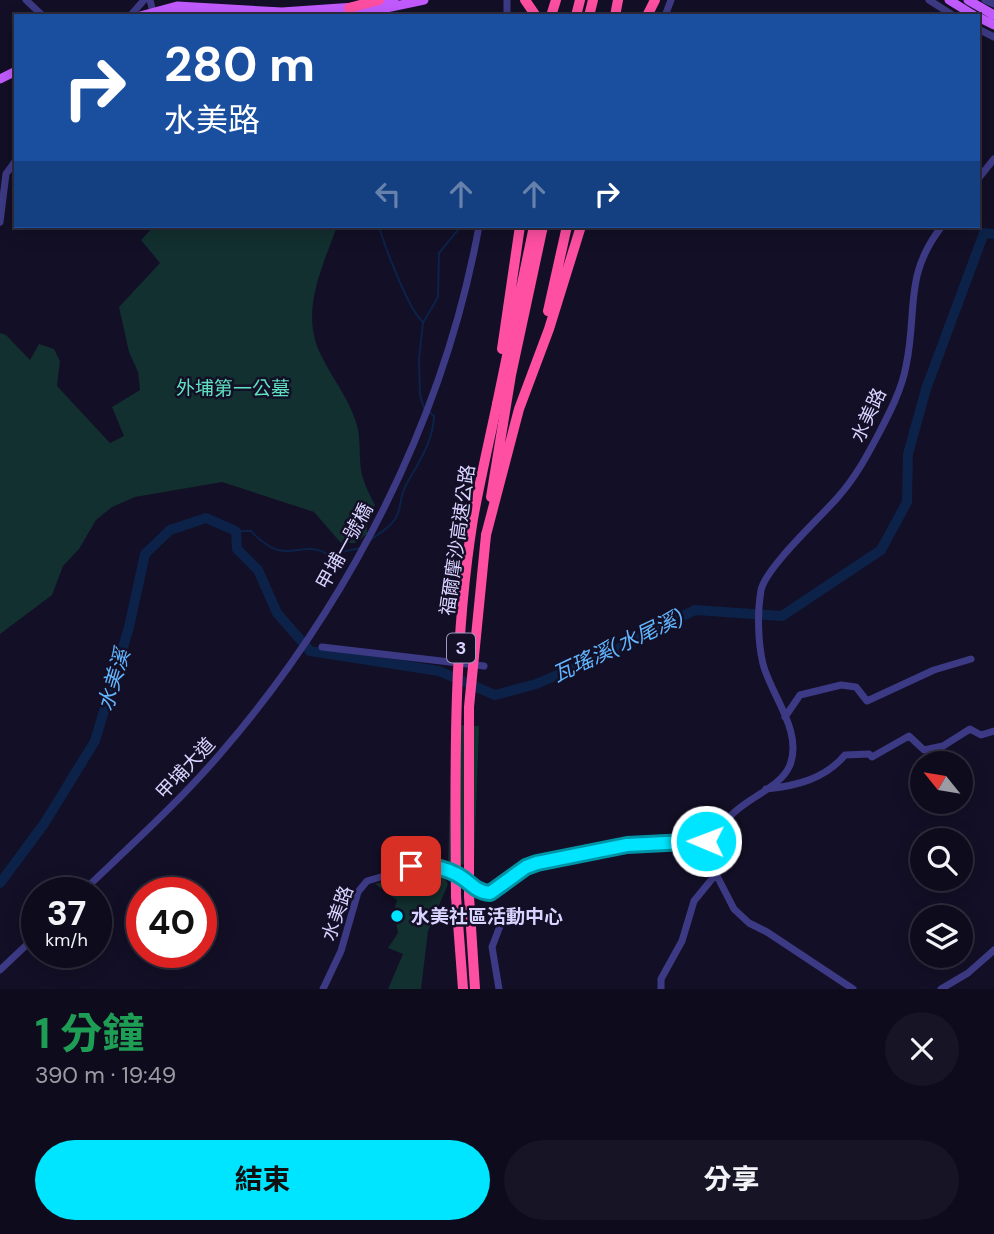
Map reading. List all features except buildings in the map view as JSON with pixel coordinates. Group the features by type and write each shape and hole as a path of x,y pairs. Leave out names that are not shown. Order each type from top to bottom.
{"highway":[{"path":"349,12 379,0"},
{"path":"497,404 520,228"},
{"name":"福爾摩沙高速公路","path":"463,989 456,896 455,769 461,644 473,520 534,228"},
{"name":"福爾摩沙高速公路","path":"475,989 469,896 469,707 486,535 507,400 543,228"},
{"path":"537,365 567,228"},
{"path":"486,535 519,409 537,365 580,228"}],"main road":[{"path":"349,12 394,0"},
{"path":"146,14 171,10 349,12 424,0"},
{"path":"949,0 972,14"},
{"path":"968,0 994,15"},
{"path":"171,10 196,14"}],"street":[{"path":"26,0 41,14"},
{"path":"132,14 144,0"},
{"path":"153,0 153,12"},
{"path":"929,0 951,14"},
{"path":"985,0 994,5"},
{"path":"980,176 994,159"},
{"path":"0,222 6,174 14,163"},
{"name":"甲埔一號橋","path":"297,653 377,521 410,451 460,310 479,228"},
{"name":"水美路","path":"785,717 764,667 760,648 761,590 788,552 840,496 860,468 880,432 906,370 916,273 929,242 940,228"},
{"path":"323,647 484,666"},
{"name":"甲埔大道","path":"97,877 213,762 297,653"},
{"path":"853,989 740,916 716,874 716,838 728,816 783,775 791,762 792,744 785,717 800,695 841,685 856,687 867,701 934,670 971,659"},
{"path":"765,789 786,787 831,772 845,755 869,754 872,757 909,736 924,750 943,746 970,729 981,735 994,731"},
{"name":"水美路","path":"323,989 341,951 358,892 373,877 422,865 457,874 481,892 490,893 526,867 537,863 627,845 706,841 716,838"},
{"path":"661,989 662,979 681,941 694,901 716,874"},
{"path":"499,989 492,947 505,913"},
{"path":"0,970 21,950"},
{"path":"941,989 968,973 994,950"}],"green space":[{"name":"外埔第一公墓","path":"152,228 336,228 320,273 312,322 321,355 349,404 358,429 362,475 375,505 367,523 367,534 355,543 341,543 314,512 222,482 135,497 112,507 96,520 79,549 63,566 52,595 0,634 0,333 6,335 30,360 39,344 54,349 60,361 57,386 110,443 124,436 112,407 140,390 138,372 129,352 119,307 160,263 141,240"},
{"path":"452,725 479,726 474,865 448,864"},
{"path":"443,875 448,884 428,931 421,989 388,989 403,954 388,948 398,933 394,911 397,900 375,884 398,877"}],"waterway":[{"path":"380,228 404,292 423,322"},
{"path":"424,408 420,395 419,358 423,323 438,297 439,253 459,228"},
{"name":"瓦瑤溪(水尾溪)","path":"0,883 44,824 95,741 129,627 145,554 170,530 206,518 236,531 237,549 258,570 277,613 310,651 439,671 495,695 536,684 612,652 695,610 782,616 881,550 907,502 908,454 926,389 984,233 994,234"},
{"path":"370,540 390,526 397,515 405,487 431,436 434,416 428,411"},
{"path":"236,531 251,531 264,543 284,551 309,549 329,555 360,548"}],"place":[{"name":"水美社區活動中心","path":"397,916"}],"route":[{"path":"411,866 422,865 457,874 474,889 490,893 526,867 537,863 655,841 706,841"}],"water label":[{"name":"水美溪","path":"114,680"}]}
